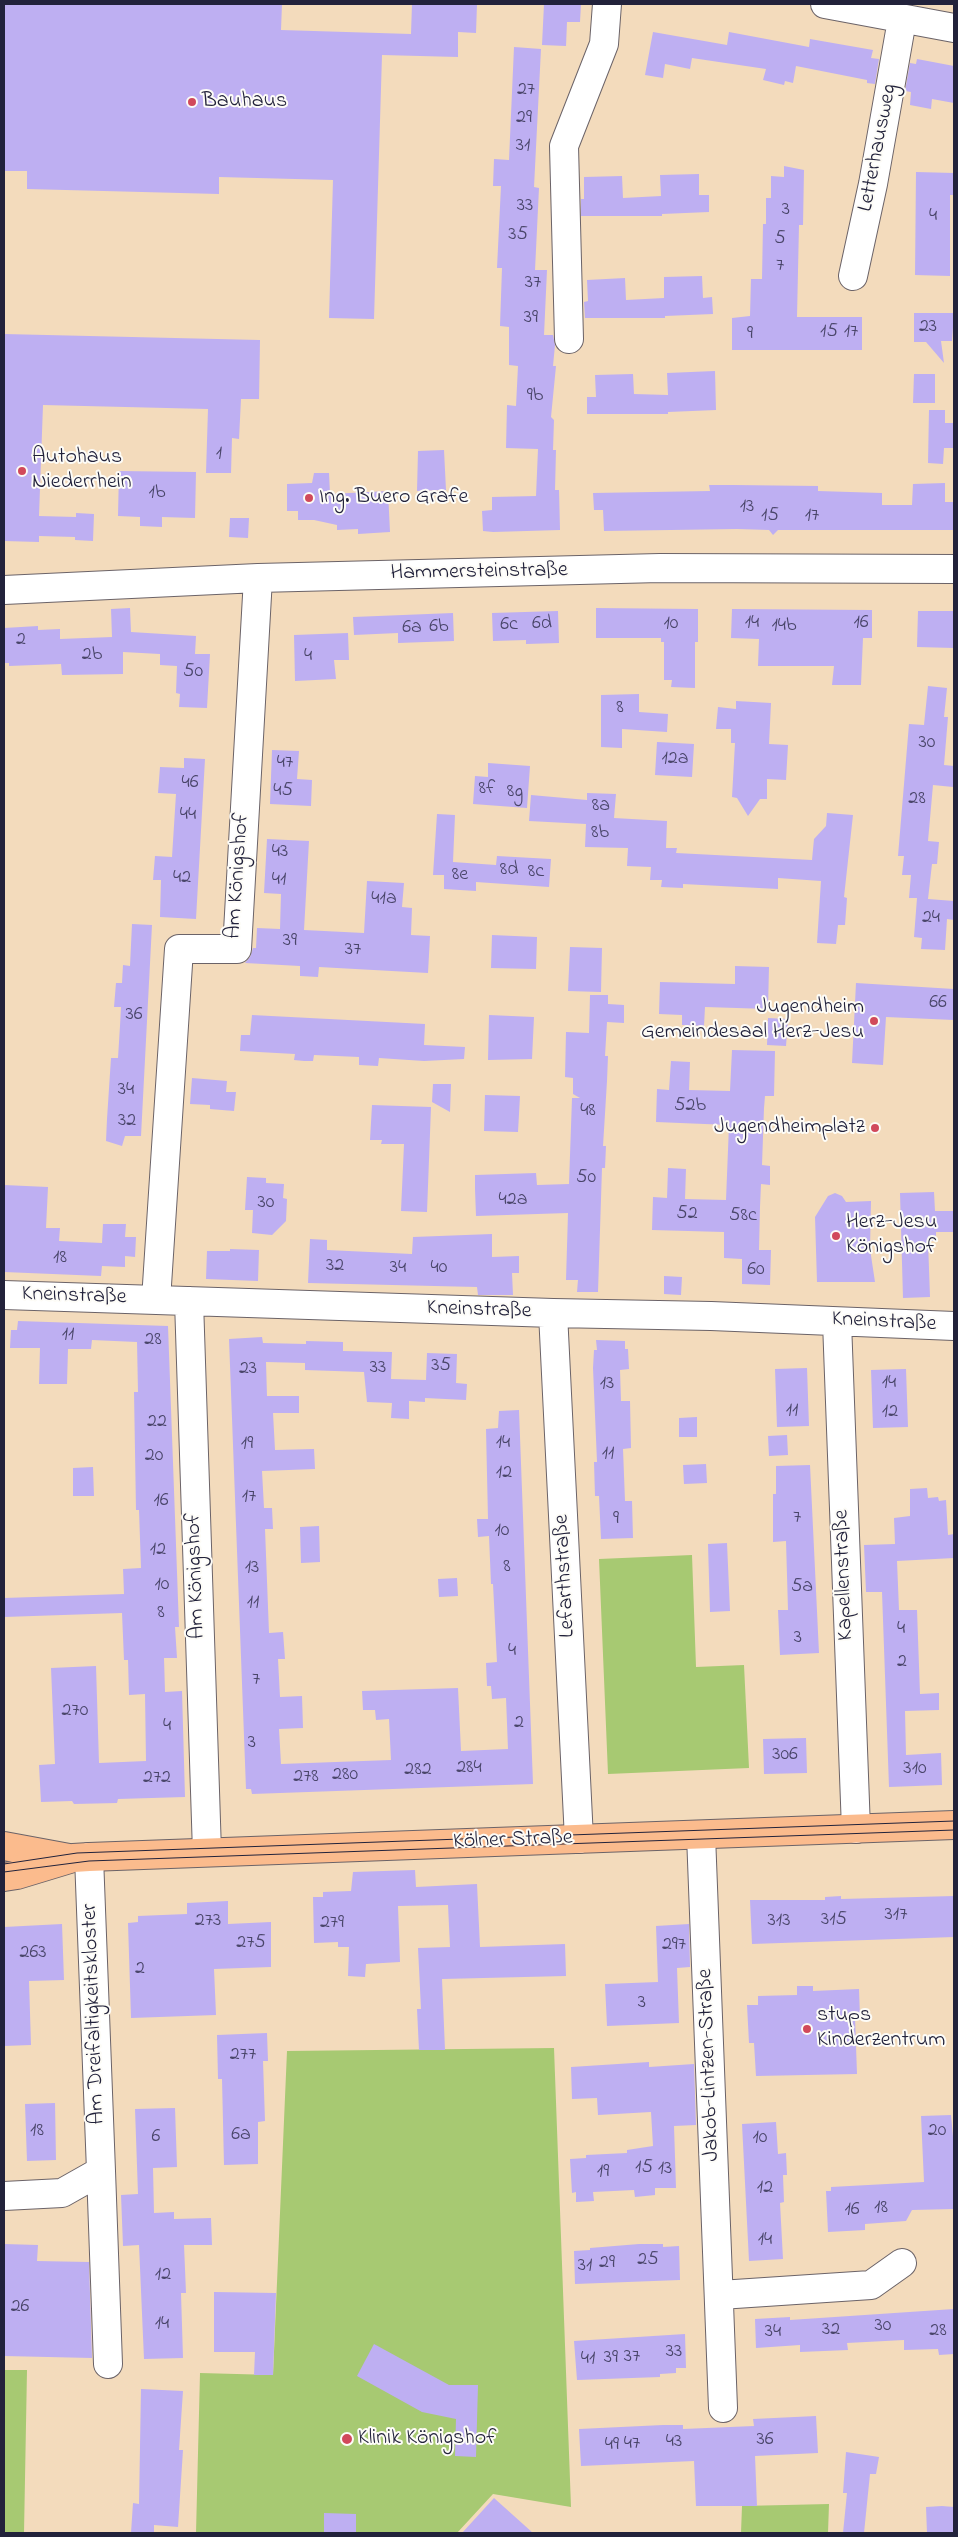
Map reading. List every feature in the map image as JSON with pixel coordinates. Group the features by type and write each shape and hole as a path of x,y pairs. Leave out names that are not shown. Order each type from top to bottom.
{"main road":[{"name":"Kölner Straße","path":"4,1846 81,1858 954,1825"},
{"name":"Kölner Straße","path":"4,1877 81,1858"}],"street":[{"path":"569,339 564,146 604,44 607,4"},
{"path":"826,4 888,13 954,28"},
{"name":"Letterhausweg","path":"853,276 873,184 888,13"},
{"name":"Hammersteinstraße","path":"4,590 258,578 718,567 954,569"},
{"name":"Am Königshof","path":"156,1300 179,950 237,949 258,578"},
{"name":"Kneinstraße","path":"4,1295 553,1313 711,1316 954,1326"},
{"name":"Am Königshof","path":"189,1301 207,1852"},
{"name":"Lefarthstraße","path":"553,1313 580,1839"},
{"name":"Kapellenstraße","path":"837,1322 856,1828"},
{"name":"Jakob-Lintzen-Straße","path":"701,1835 723,2408"},
{"name":"Am Dreifaltigkeitskloster","path":"81,1858 101,2171 108,2364"},
{"path":"4,2196 62,2193 101,2171"},
{"path":"720,2294 871,2285 902,2263"}],"green space":[{"path":"692,1555 696,1667 744,1665 749,1768 608,1774 599,1559"},
{"path":"554,2048 571,2507 493,2494 457,2533 196,2533 200,2373 273,2375 287,2051"},
{"path":"4,2370 27,2370 24,2533 4,2533"},
{"path":"829,2504 828,2533 741,2533 742,2506"}],"building":[{"name":"Bauhaus","path":"4,4 282,4 281,30 411,34 412,4 477,4 476,33 458,32 458,57 382,55 374,319 329,318 333,180 219,177 219,194 27,189 27,171 4,171"},
{"path":"544,4 581,4 580,22 567,22 566,46 542,45"},
{"path":"653,32 727,45 729,32 809,47 810,39 873,50 871,58 879,59 875,84 867,83 867,80 796,66 793,83 785,81 784,85 763,80 766,69 692,58 690,69 665,64 663,78 645,75"},
{"path":"514,47 541,49 534,187 539,188 535,270 547,270 544,335 553,335 555,345 553,366 556,366 551,417 554,420 553,450 556,450 555,490 559,490 560,530 493,532 483,531 482,511 492,510 492,497 536,496 538,449 506,448 507,405 516,406 518,366 509,365 509,327 500,326 502,268 497,268 501,186 493,186 494,159 509,160"},
{"path":"917,59 954,66 954,103 932,99 931,109 910,105 911,92 905,91 910,63 916,64"},
{"path":"784,166 804,170 803,225 799,225 797,317 862,317 862,350 732,350 732,318 750,316 751,279 762,279 763,224 766,224 766,198 771,198 771,176 784,177"},
{"path":"916,172 954,173 954,195 950,195 950,276 915,275"},
{"path":"699,174 699,195 709,195 709,212 662,214 662,216 581,216 581,199 584,199 584,177 622,176 623,198 661,196 660,175"},
{"path":"702,276 703,298 712,297 713,314 665,316 665,318 585,318 584,302 588,301 587,280 625,278 626,300 664,298 664,277"},
{"path":"914,313 954,313 952,341 941,341 944,363 926,342 914,342"},
{"path":"4,334 260,340 259,399 241,399 239,439 232,438 231,473 206,473 208,409 43,405 39,516 76,517 76,513 94,514 93,541 75,540 75,537 39,536 39,542 4,541"},
{"path":"715,371 716,410 668,412 668,414 587,414 587,397 596,397 595,375 633,374 634,394 668,395 667,373"},
{"path":"914,374 935,374 935,403 913,403"},
{"path":"929,410 945,410 945,423 954,423 954,448 944,448 943,464 928,463"},
{"path":"444,450 446,490 417,491 418,451"},
{"path":"119,471 196,472 195,518 162,517 162,527 140,526 140,517 118,516"},
{"path":"314,473 329,473 330,494 388,491 390,532 358,534 358,529 337,530 337,525 314,520 298,520 298,511 287,511 287,484 312,483"},
{"path":"945,483 945,502 954,502 954,530 778,530 773,535 769,530 737,529 604,531 603,510 594,510 593,493 710,491 709,485 818,486 818,491 882,493 882,505 912,505 913,484"},
{"path":"230,518 249,518 248,538 229,537"},
{"path":"130,608 131,632 196,636 195,654 210,654 207,708 179,707 180,694 176,693 177,666 160,665 160,654 123,652 123,674 62,675 61,664 9,666 9,663 4,663 4,628 38,626 38,630 60,629 60,639 112,637 111,609"},
{"path":"596,608 698,609 698,642 695,642 695,688 671,687 672,680 664,680 664,642 661,642 661,638 596,638"},
{"path":"732,609 872,610 872,638 863,638 861,685 832,685 834,666 758,666 759,639 731,638"},
{"path":"558,611 559,643 526,644 526,640 493,641 492,613"},
{"path":"918,611 954,611 954,648 917,647"},
{"path":"453,613 454,641 398,643 398,633 354,635 353,617"},
{"path":"348,633 349,660 334,660 336,679 295,681 294,635"},
{"path":"928,686 947,688 944,717 948,717 944,765 954,766 953,787 933,785 928,841 939,842 937,864 932,864 928,899 954,901 954,920 947,919 945,950 921,949 922,938 914,937 917,898 909,898 911,875 902,875 904,856 898,856 909,724 924,725"},
{"path":"639,694 639,712 668,714 667,732 622,729 622,748 601,747 601,695"},
{"path":"736,701 771,703 769,744 788,745 786,780 767,779 767,799 760,799 748,816 737,798 732,797 735,743 731,743 731,729 716,729 718,707 736,709"},
{"path":"657,742 694,744 692,777 655,775"},
{"path":"272,750 299,751 297,779 312,780 311,806 270,804"},
{"path":"184,758 205,759 196,919 160,917 161,880 153,880 155,856 172,857 176,794 158,793 160,767 184,768"},
{"path":"488,763 530,766 527,808 473,804 475,776 488,777"},
{"path":"587,793 616,794 614,818 667,821 666,848 677,848 676,853 812,860 814,839 826,826 827,813 853,815 844,897 847,898 845,925 838,925 836,944 817,943 821,881 778,878 778,889 683,884 683,888 661,887 662,880 650,880 651,867 627,866 628,848 585,847 586,824 529,821 531,795 587,800"},
{"path":"437,814 455,815 453,862 496,865 497,856 551,859 549,887 476,882 476,891 444,889 444,875 433,875"},
{"path":"267,839 309,841 304,930 364,933 367,881 404,883 402,907 412,908 411,935 430,936 428,973 319,967 318,977 300,976 300,966 245,963 250,957 253,948 256,948 257,928 280,929 281,894 264,893"},
{"path":"132,924 152,925 141,1136 125,1136 122,1146 106,1141 111,1058 118,1058 121,1007 114,1007 116,983 122,983 123,965 130,966"},
{"path":"492,935 537,937 536,969 491,968"},
{"path":"570,947 602,948 601,992 568,991"},
{"path":"735,966 769,967 768,1009 705,1007 704,1026 682,1025 682,1015 659,1014 660,982 735,984"},
{"path":"856,983 954,989 954,1020 886,1017 883,1065 852,1063"},
{"path":"590,995 608,995 608,1004 624,1005 624,1023 607,1022 605,1056 608,1056 603,1146 606,1146 605,1168 602,1168 598,1292 577,1292 578,1280 566,1280 568,1213 476,1216 475,1175 536,1173 537,1185 569,1184 572,1098 580,1098 573,1094 573,1078 565,1077 566,1032 589,1033"},
{"path":"252,1015 425,1024 424,1045 465,1047 464,1059 424,1061 379,1058 378,1066 359,1065 359,1057 314,1055 313,1061 304,1061 294,1060 295,1054 240,1051 241,1035 250,1035"},
{"path":"489,1015 534,1017 532,1059 488,1060"},
{"path":"768,1018 788,1019 786,1046 767,1045"},
{"path":"732,1050 775,1051 774,1096 765,1096 764,1108 762,1165 770,1166 770,1185 761,1184 759,1250 771,1250 770,1285 742,1284 742,1259 724,1258 724,1232 652,1230 653,1197 667,1198 668,1168 686,1169 685,1199 726,1200 729,1125 656,1122 657,1089 669,1090 671,1061 690,1062 689,1090 730,1091"},
{"path":"192,1078 227,1081 226,1092 236,1092 234,1111 210,1109 210,1105 190,1104"},
{"path":"433,1084 451,1084 450,1112 432,1102"},
{"path":"485,1095 520,1096 518,1132 484,1131"},
{"path":"372,1105 431,1107 427,1212 401,1211 404,1144 381,1144 382,1140 370,1140"},
{"path":"247,1177 266,1178 266,1183 284,1184 283,1198 287,1199 286,1221 272,1235 252,1233 253,1210 245,1210"},
{"path":"4,1185 48,1187 46,1228 60,1228 59,1241 102,1243 103,1224 126,1224 125,1237 136,1237 135,1257 125,1256 125,1267 102,1266 101,1276 4,1272"},
{"path":"934,1192 935,1211 954,1211 954,1232 936,1232 936,1241 928,1241 930,1297 903,1298 900,1193"},
{"name":"Herz-Jesu Königshof","path":"835,1193 842,1196 846,1202 871,1201 870,1249 875,1282 817,1282 815,1217 828,1196"},
{"path":"492,1234 492,1257 519,1256 519,1273 512,1273 513,1295 478,1295 477,1287 308,1283 310,1239 327,1240 327,1250 412,1254 413,1237"},
{"path":"230,1249 259,1250 258,1281 206,1279 207,1251 230,1251"},
{"path":"664,1276 682,1277 681,1295 664,1294"},
{"path":"18,1321 168,1326 179,1627 175,1627 177,1658 164,1658 165,1692 182,1691 185,1797 118,1799 117,1803 74,1804 72,1801 41,1802 39,1765 55,1764 51,1668 96,1666 99,1763 146,1761 145,1694 129,1695 128,1660 124,1660 122,1613 4,1617 4,1598 124,1594 123,1569 141,1568 139,1510 136,1510 134,1392 138,1392 137,1342 92,1340 91,1349 68,1349 67,1384 39,1384 40,1348 10,1348 11,1330 17,1330"},
{"path":"262,1337 263,1343 306,1344 306,1341 343,1342 343,1351 392,1352 391,1379 426,1380 427,1353 457,1354 456,1383 467,1384 466,1400 425,1398 425,1402 409,1401 409,1419 391,1418 392,1403 367,1402 364,1372 305,1370 305,1363 266,1362 267,1396 299,1396 299,1413 273,1413 275,1450 314,1449 315,1469 262,1471 264,1508 272,1508 273,1529 265,1529 269,1633 283,1632 285,1659 278,1659 280,1697 302,1696 303,1728 279,1729 281,1764 391,1760 389,1719 376,1720 375,1710 363,1710 362,1691 458,1688 461,1751 508,1749 506,1698 492,1699 491,1686 487,1686 486,1663 497,1662 493,1584 491,1584 489,1536 478,1537 477,1519 488,1519 486,1429 498,1428 499,1411 519,1410 533,1784 252,1794 251,1789 246,1789 229,1339"},
{"path":"596,1340 625,1341 625,1349 628,1349 629,1369 620,1370 621,1401 630,1401 631,1448 623,1449 625,1501 632,1501 633,1538 601,1539 599,1496 595,1496 594,1462 597,1462 593,1368 594,1350 597,1350"},
{"path":"807,1368 809,1426 777,1427 775,1369"},
{"path":"906,1369 908,1427 873,1428 871,1370"},
{"path":"697,1417 697,1437 679,1437 679,1418"},
{"path":"787,1435 788,1455 769,1456 768,1436"},
{"path":"706,1464 707,1483 684,1484 683,1465"},
{"path":"810,1465 819,1653 780,1655 778,1610 788,1610 786,1541 773,1542 773,1494 776,1494 776,1466"},
{"path":"93,1467 94,1496 73,1496 73,1468"},
{"path":"927,1488 928,1498 938,1497 939,1501 946,1500 948,1535 954,1534 954,1558 897,1561 899,1610 917,1610 920,1694 939,1693 939,1710 905,1711 906,1755 941,1753 942,1785 889,1787 882,1592 866,1592 864,1545 895,1544 894,1518 910,1516 910,1489"},
{"path":"319,1526 320,1562 301,1563 300,1527"},
{"path":"727,1543 730,1611 710,1612 708,1544"},
{"path":"457,1578 458,1596 439,1597 438,1579"},
{"path":"806,1738 807,1773 764,1774 763,1739"},
{"path":"415,1870 416,1887 477,1884 480,1947 565,1944 566,1976 442,1979 445,2050 419,2050 417,2009 421,2009 418,1948 450,1947 448,1905 398,1906 400,1962 366,1964 365,1977 348,1976 349,1947 338,1947 338,1942 314,1943 313,1897 323,1897 323,1892 351,1891 353,1872"},
{"path":"841,1896 841,1899 954,1896 954,1937 752,1944 750,1900 825,1900 825,1897"},
{"path":"228,1901 228,1924 271,1922 271,1967 214,1969 216,2015 131,2018 128,1923 138,1922 138,1916 187,1914 187,1903"},
{"path":"62,1924 64,1980 29,1981 31,2045 4,2046 4,1927"},
{"path":"689,1924 690,1967 677,1968 679,2023 607,2026 605,1984 658,1982 656,1926"},
{"name":"stups Kinderzentrum","path":"797,1986 813,1986 813,1991 859,1989 860,2017 855,2017 857,2074 756,2076 754,2043 749,2043 747,2005 758,2005 758,1996 797,1995"},
{"path":"267,2033 268,2061 263,2061 265,2121 258,2122 258,2164 224,2165 222,2079 218,2079 217,2035"},
{"path":"649,2062 649,2067 694,2064 696,2125 674,2126 676,2188 655,2188 655,2195 635,2197 634,2190 593,2192 594,2201 576,2202 576,2192 572,2193 570,2159 586,2158 586,2155 627,2153 627,2150 653,2146 651,2112 598,2115 597,2098 572,2099 571,2067"},
{"path":"55,2103 56,2160 27,2161 25,2104"},
{"path":"175,2108 177,2167 153,2168 154,2213 174,2212 174,2219 211,2218 212,2245 184,2245 186,2293 181,2293 183,2358 144,2359 139,2245 123,2246 121,2195 138,2194 135,2109"},
{"path":"951,2115 954,2148 954,2209 912,2210 906,2221 865,2224 865,2230 828,2232 826,2191 831,2191 831,2187 924,2182 921,2116"},
{"path":"776,2122 778,2154 786,2153 787,2175 783,2175 784,2202 780,2203 783,2259 749,2261 742,2124"},
{"path":"4,2244 38,2245 37,2261 89,2262 92,2358 4,2356"},
{"path":"639,2244 663,2244 663,2247 679,2246 680,2280 575,2284 574,2251"},
{"path":"214,2292 276,2293 273,2375 254,2375 255,2352 214,2352"},
{"path":"954,2309 954,2354 939,2355 938,2349 904,2350 904,2340 847,2343 848,2350 800,2352 800,2345 756,2348 755,2319 790,2317 790,2320"},
{"path":"685,2334 686,2368 676,2368 676,2373 660,2374 660,2377 577,2380 574,2341"},
{"path":"374,2344 449,2385 478,2385 476,2457 455,2456 456,2419 422,2412 357,2376"},
{"path":"141,2389 183,2391 179,2450 183,2450 178,2527 154,2525 154,2533 131,2533 133,2503 139,2504"},
{"path":"816,2416 818,2453 755,2456 757,2506 696,2506 694,2461 581,2466 579,2429 663,2425 683,2425 683,2429 754,2426 753,2419"},
{"path":"846,2452 879,2457 876,2474 870,2474 864,2533 843,2533 847,2493 843,2493"},
{"path":"494,2498 533,2533 462,2533"},
{"path":"926,2507 954,2507 954,2533 927,2533"},
{"path":"324,2513 356,2514 356,2533 324,2533"}],"tram line":[{"path":"4,1864 77,1853 954,1821"},
{"path":"4,1872 89,1861 954,1830"}],"place":[{"name":"Bauhaus","path":"192,102"},
{"name":"Autohaus Niederrhein","path":"22,471"},
{"name":"Ing. Buero Grafe","path":"309,498"},
{"name":"Jugendheim Gemeindesaal Herz-Jesu","path":"874,1021"},
{"name":"Jugendheimplatz","path":"875,1128"},
{"name":"Herz-Jesu Königshof","path":"836,1236"},
{"name":"stups Kinderzentrum","path":"807,2029"},
{"name":"Klinik Königshof","path":"347,2439"}]}
